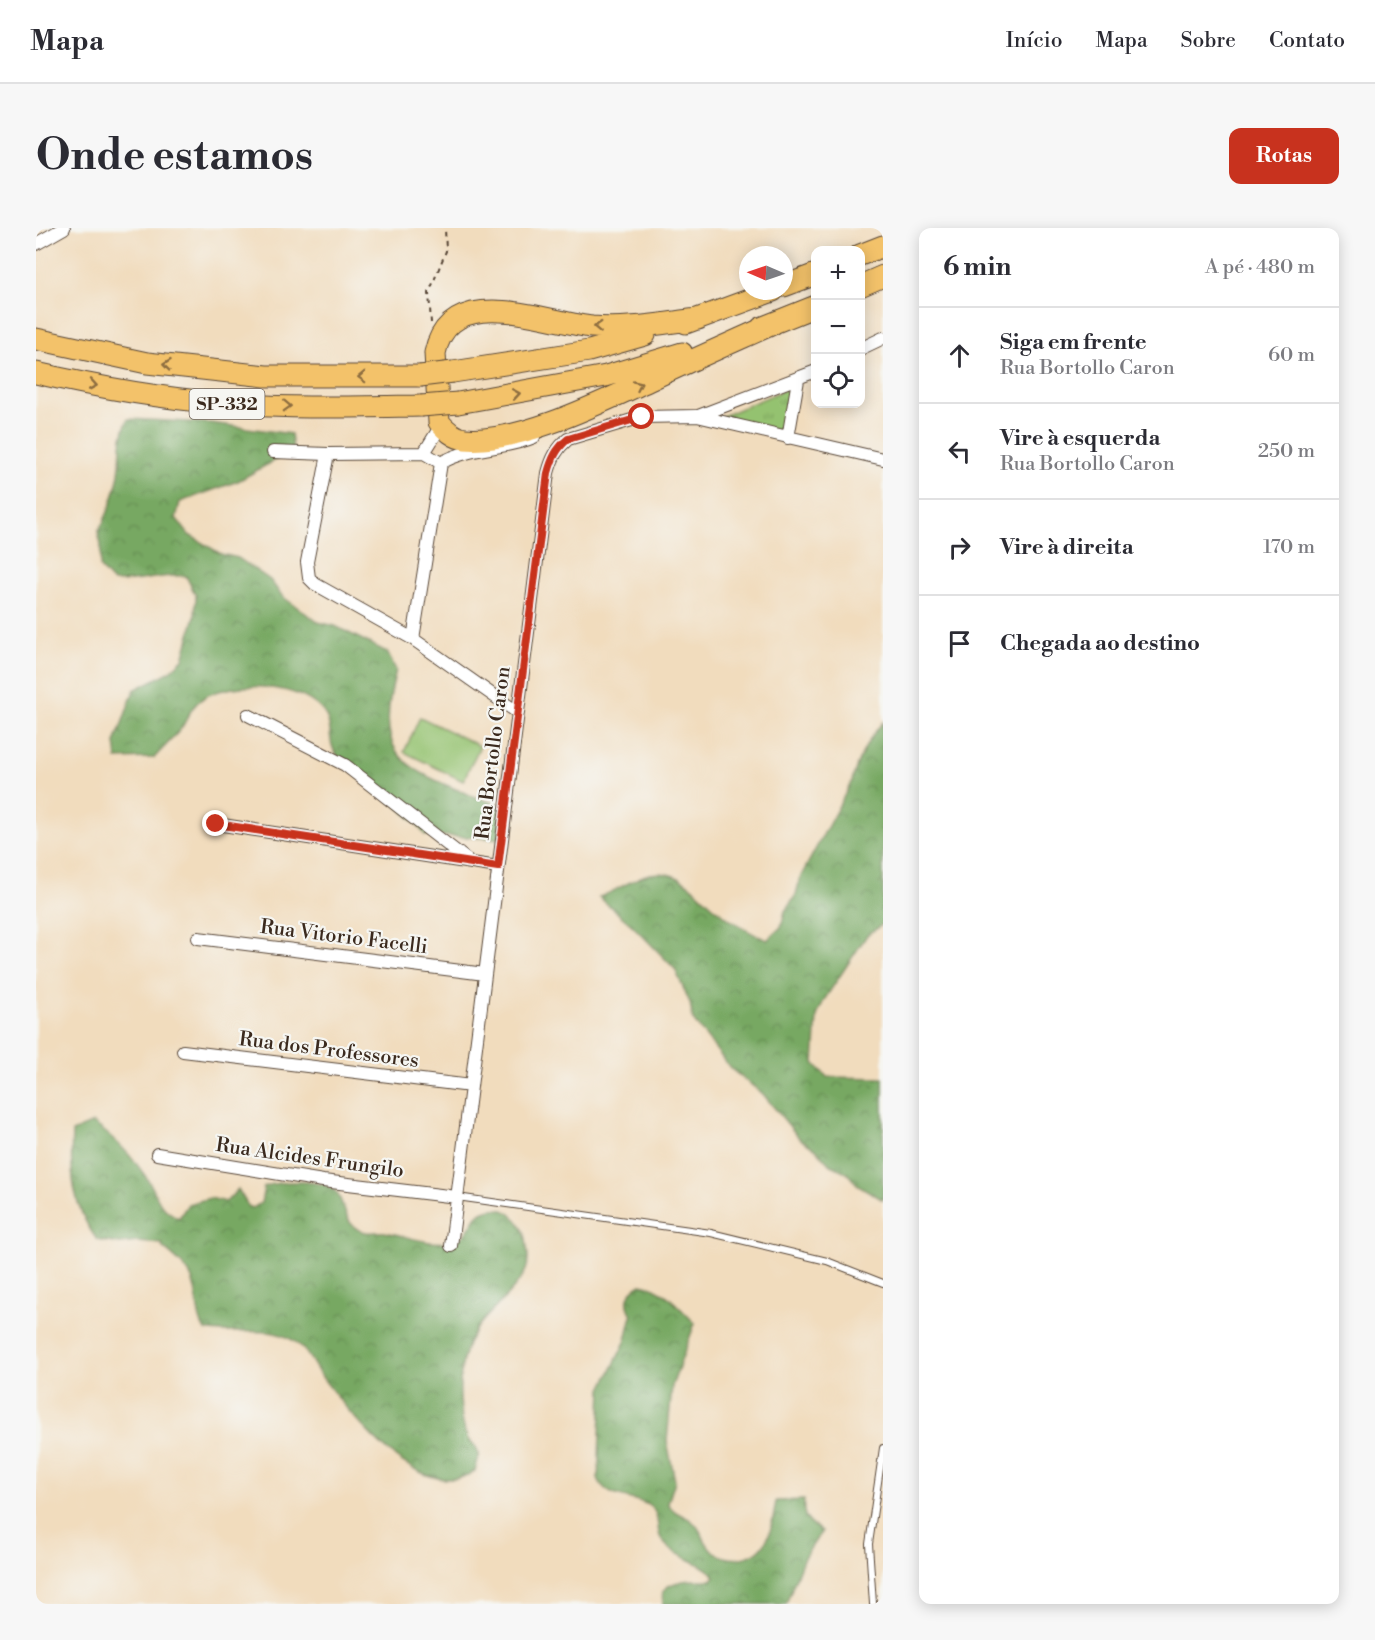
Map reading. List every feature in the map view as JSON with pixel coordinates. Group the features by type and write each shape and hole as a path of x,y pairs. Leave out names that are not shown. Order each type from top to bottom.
{"highway":[{"path":"865,253 883,246"},
{"path":"793,283 811,276"},
{"path":"865,284 883,276"},
{"name":"SP-332","path":"36,339 147,363 266,376 345,378 420,376 589,351 698,319 749,300"},
{"name":"SP-332","path":"36,373 144,394 221,404 325,408 458,403 606,376 773,324 811,308"},
{"path":"698,319 625,328 593,327 517,312 483,311 462,315 450,323 437,342 435,353 439,422 455,436 466,439 500,436 585,411 773,324"}],"street":[{"path":"36,244 64,228"},
{"path":"865,347 883,338"},
{"path":"697,416 811,374"},
{"path":"788,438 798,380"},
{"path":"441,463 453,456 473,451 515,445 585,411"},
{"path":"697,416 883,459"},
{"name":"Rua Bortollo Caron","path":"451,1246 548,473 559,446 568,439 642,417 697,416"},
{"path":"424,453 437,432 439,422"},
{"path":"273,452 424,453 441,463"},
{"path":"328,454 307,562 309,578 315,584 413,639 517,712"},
{"path":"413,639 441,463"},
{"path":"248,715 345,765 472,863"},
{"path":"216,824 498,867"},
{"name":"Rua Vitorio Facelli","path":"198,938 485,974"},
{"name":"Rua dos Professores","path":"183,1051 471,1086"},
{"name":"Rua Alcides Frungilo","path":"157,1154 323,1181 457,1197"}],"lane":[{"path":"457,1197 711,1233 827,1261 883,1283"},
{"path":"873,1604 869,1544 883,1448"}],"path":[{"path":"437,342 432,328 428,300 430,287 441,267 446,251 445,228"}],"green space":[{"path":"793,386 784,433 718,418"},
{"path":"128,419 211,423 291,434 293,450 238,481 180,502 176,518 189,535 221,554 238,558 270,580 283,597 318,622 335,626 387,652 396,670 388,720 391,738 397,752 424,774 491,802 505,811 515,823 505,839 425,835 405,813 358,776 337,755 332,746 328,720 316,705 286,691 250,687 216,692 196,704 179,731 154,758 117,759 115,743 134,690 169,672 183,659 195,616 196,596 186,576 113,582 100,568 101,545 98,532 116,486 122,435"},
{"path":"420,717 480,746 463,781 404,752"},
{"path":"883,722 883,924 867,935 824,1000 817,1016 814,1063 827,1077 883,1078 883,1200 858,1185 846,1172 829,1164 817,1150 800,1139 763,1094 731,1069 693,1020 690,1003 675,969 634,927 599,897 643,876 661,873 671,875 689,884 731,920 767,940 781,927 785,911 796,895 800,878 852,781 864,750"},
{"path":"93,1123 116,1141 130,1156 148,1180 162,1206 179,1218 188,1204 210,1198 226,1202 238,1189 248,1206 253,1208 261,1203 264,1187 280,1183 311,1182 335,1191 353,1226 368,1232 385,1232 440,1243 462,1237 479,1214 484,1211 499,1209 516,1219 526,1239 528,1258 526,1270 520,1281 486,1317 471,1337 461,1369 461,1411 467,1436 477,1450 478,1462 475,1471 454,1479 432,1476 409,1466 367,1431 332,1390 306,1352 294,1341 262,1331 216,1332 205,1330 200,1318 192,1279 183,1266 162,1247 163,1244 137,1242 120,1244 97,1240 82,1214 72,1175 72,1132"},
{"path":"641,1284 664,1294 695,1323 672,1386 667,1441 675,1481 668,1503 673,1510 696,1525 711,1549 725,1557 737,1558 751,1555 764,1545 771,1529 776,1501 804,1500 807,1519 822,1531 803,1559 786,1604 663,1604 664,1590 673,1583 686,1580 712,1580 715,1576 667,1546 660,1536 656,1513 650,1506 608,1491 598,1479 602,1389 626,1340 632,1315 628,1297"}],"route":[{"path":"216,824 498,867 548,473 552,459 559,446 568,439 642,417"}]}
